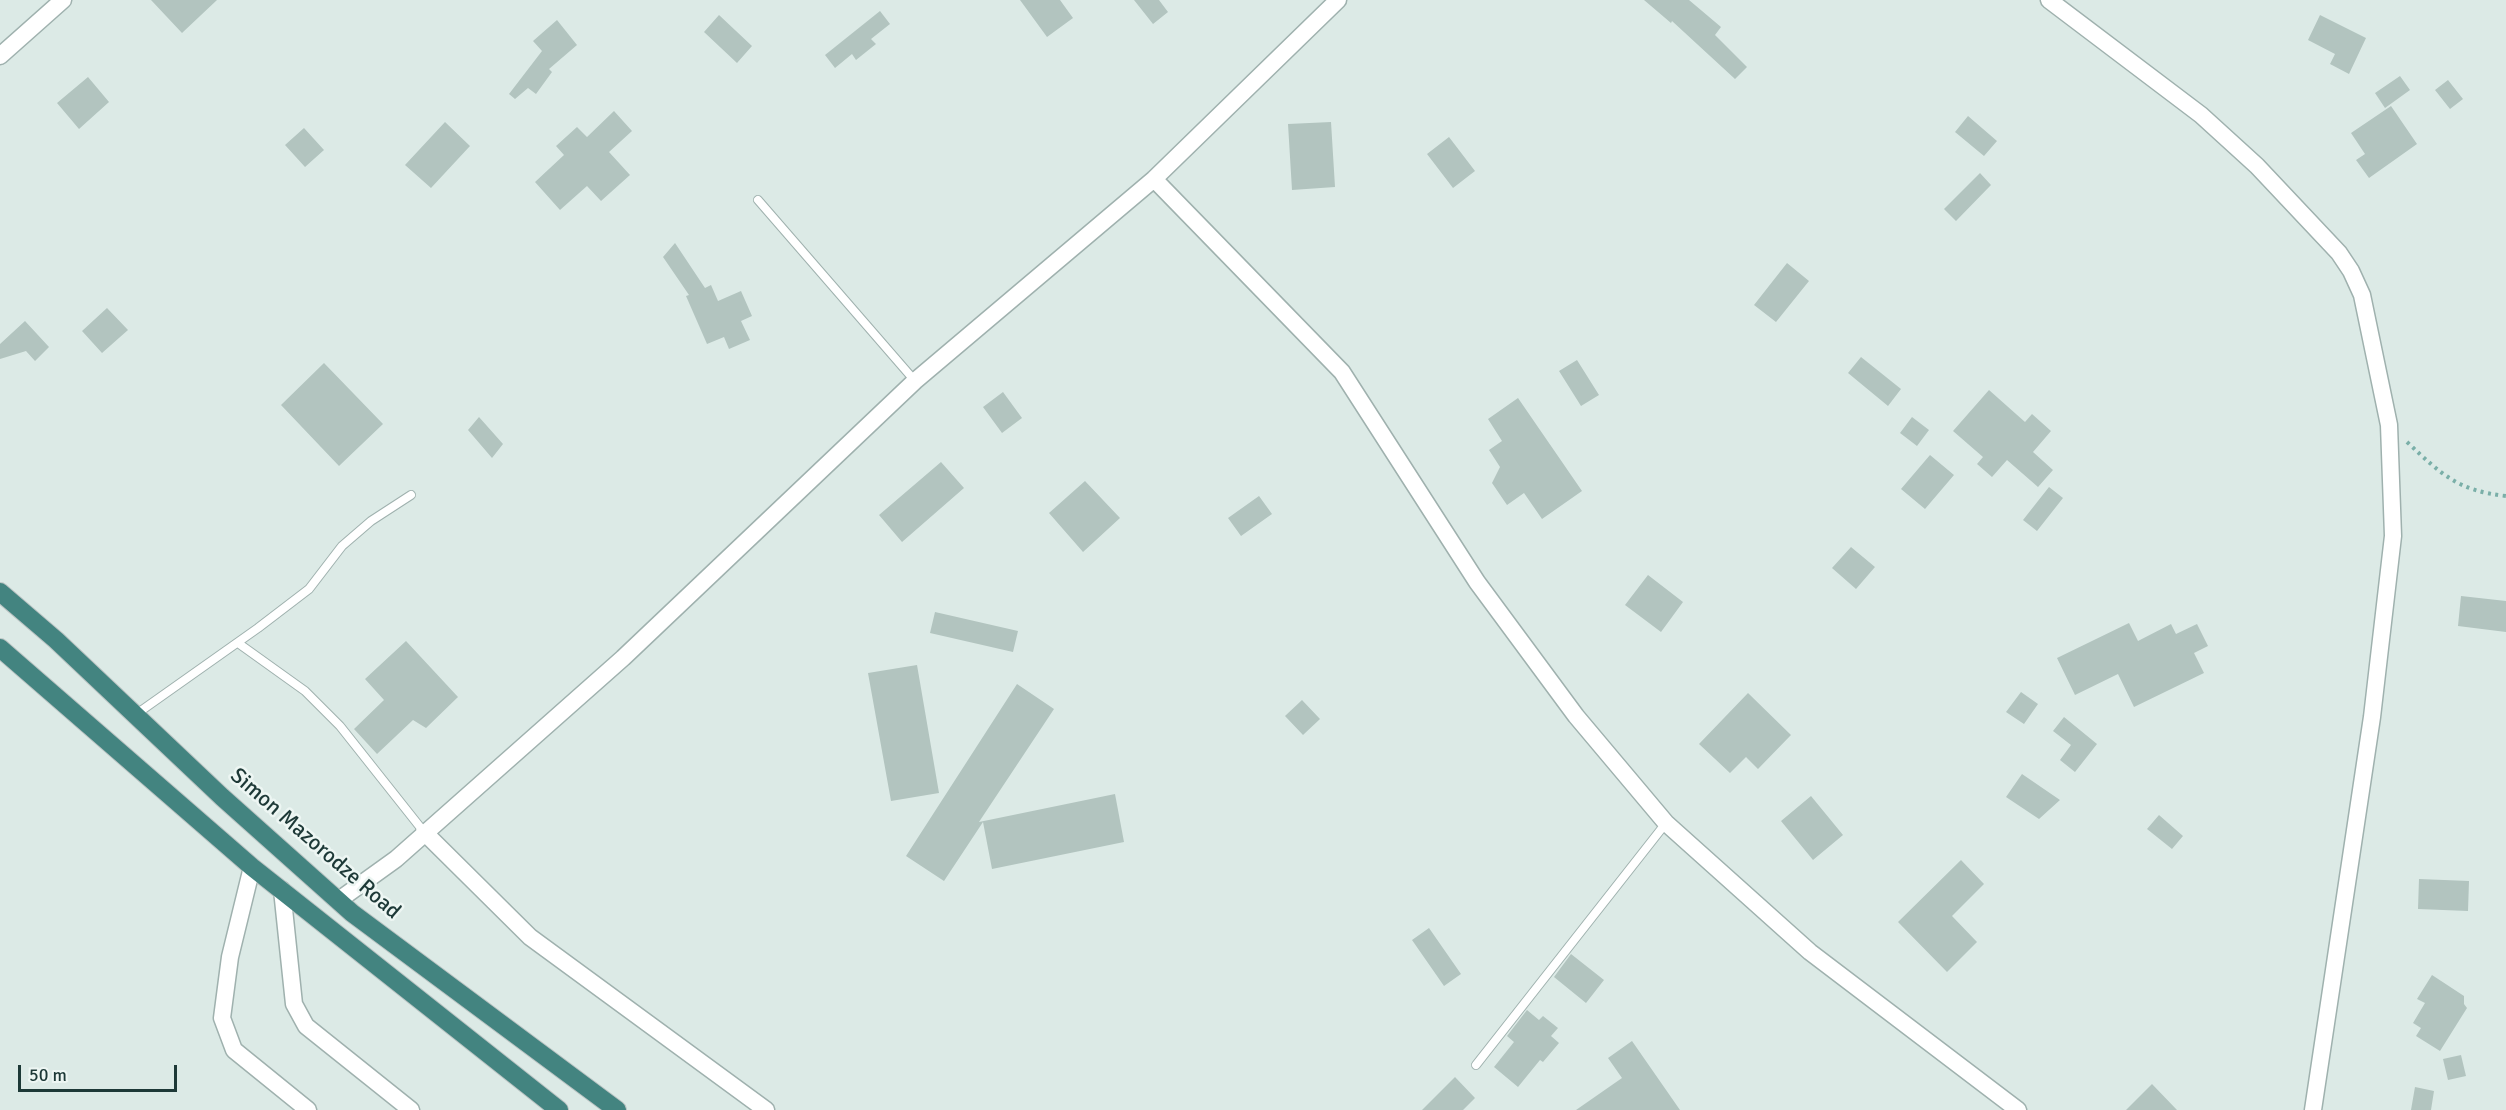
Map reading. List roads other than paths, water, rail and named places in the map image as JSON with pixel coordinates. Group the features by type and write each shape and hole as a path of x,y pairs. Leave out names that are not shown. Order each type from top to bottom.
{"highway":[{"name":"Simon Mazorodze Road","path":"0,592 56,639 222,796 339,900 522,1041 617,1110"},
{"path":"0,648 252,867 560,1110"}],"street":[{"path":"0,56 63,0"},
{"path":"339,900 396,859 623,658 915,381 1154,179 1338,0"},
{"path":"2049,0 2201,115 2257,166 2340,253 2362,295 2389,425 2391,547 2372,717 2313,1110"},
{"path":"1154,179 1342,372 1477,582 1576,716 1666,823 1810,952 2018,1110"},
{"path":"424,832 530,937 766,1110"},
{"path":"252,867 230,957 222,1018 234,1050 308,1110"},
{"path":"282,890 294,1004 299,1016 306,1026 411,1110"}],"lane":[{"path":"758,200 915,381"},
{"path":"135,715 238,643 309,589 342,546 371,521 411,495"},
{"path":"238,643 305,691 340,726 424,832"},
{"path":"1476,1065 1666,823"}]}
